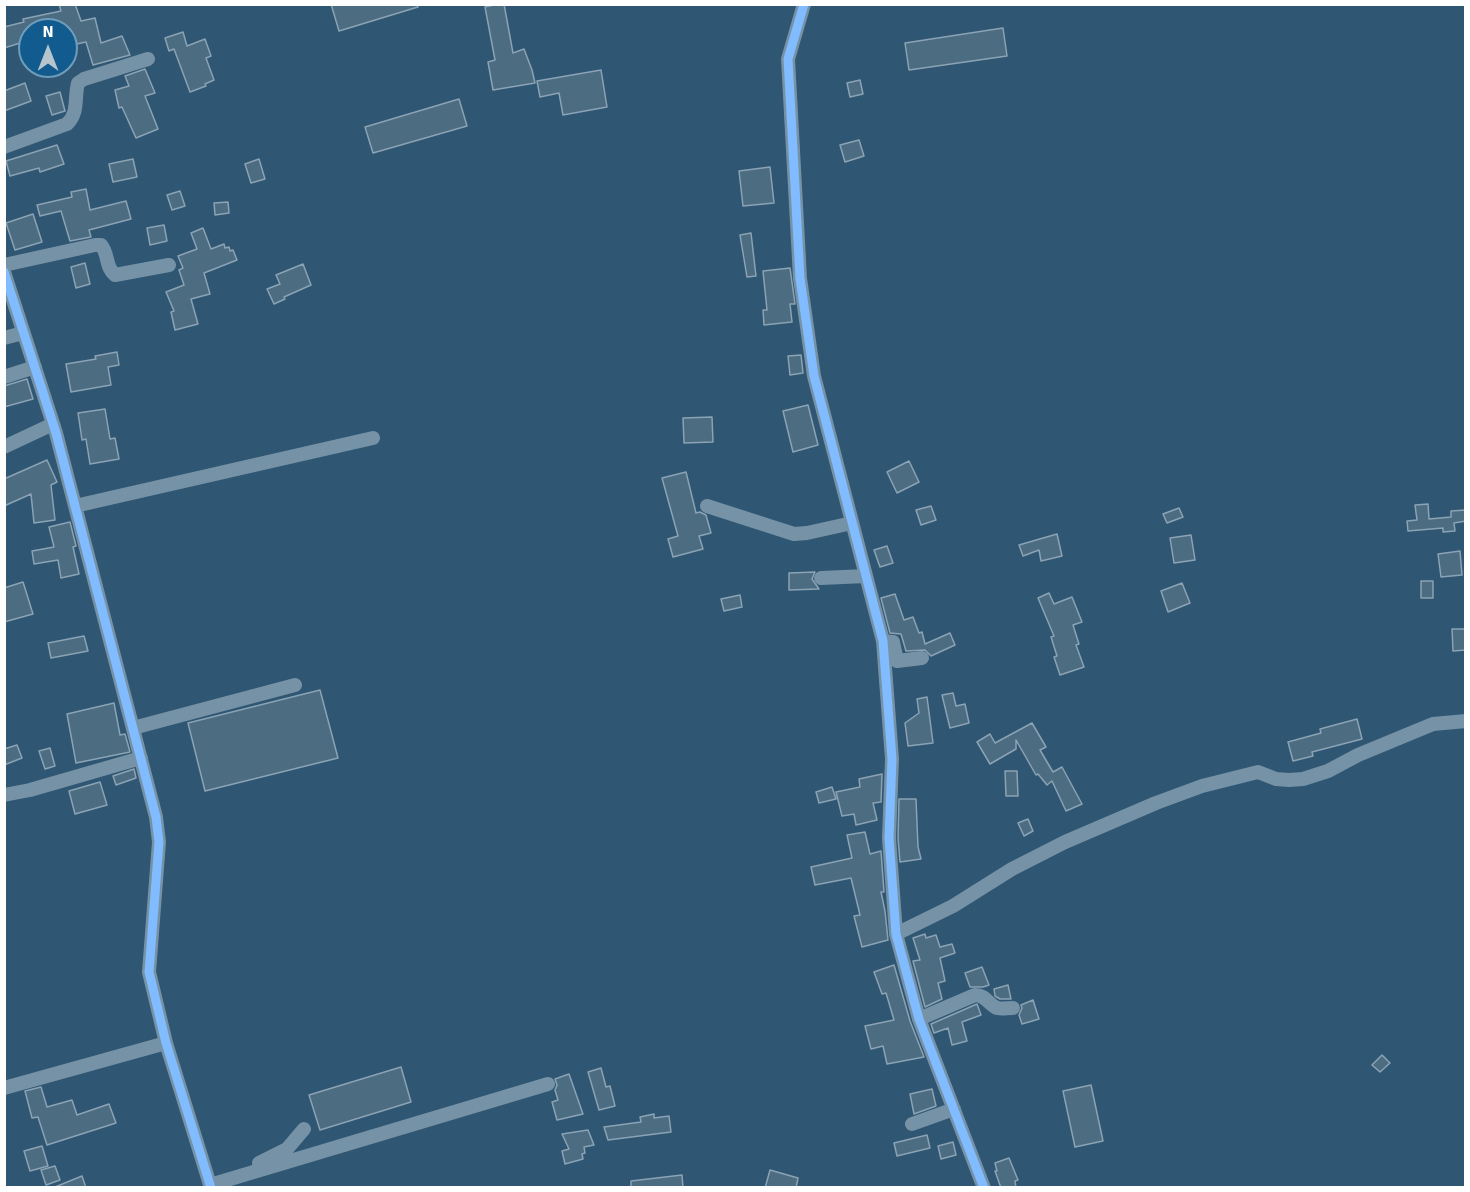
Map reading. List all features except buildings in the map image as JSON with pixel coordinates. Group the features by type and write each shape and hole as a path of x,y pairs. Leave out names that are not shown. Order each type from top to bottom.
{"street":[{"path":"804,4 788,59 800,278 814,376 883,641 892,759 889,838 896,934 919,1019 984,1188"},
{"path":"4,147 67,124 75,112 78,83 148,59"},
{"path":"4,265 96,245 105,249 110,271 115,274 169,265"},
{"path":"4,272 53,424 156,817 159,842 149,972 166,1043 209,1184"},
{"path":"4,338 23,333"},
{"path":"4,377 35,368"},
{"path":"4,447 53,424"},
{"path":"75,506 374,438"},
{"path":"707,506 794,534 852,523"},
{"path":"821,578 866,576"},
{"path":"883,641 893,642 897,661 922,658"},
{"path":"134,728 295,686"},
{"path":"896,934 953,906 1012,869 1065,842 1156,803 1202,786 1258,772 1276,779 1303,779 1328,771 1358,755 1433,724 1466,722"},
{"path":"4,795 141,759"},
{"path":"919,1019 975,995 984,997 994,1007 1012,1008"},
{"path":"4,1088 166,1043"},
{"path":"209,1184 548,1084"},
{"path":"912,1124 954,1109"},
{"path":"209,1184 265,1161 287,1149 304,1129"}],"cycle path":[{"path":"804,4 788,59 800,278 814,376 883,641 892,759 889,838 896,934 919,1019 984,1188"},
{"path":"4,272 56,433 156,817 159,842 149,972 166,1043 211,1188"}]}
